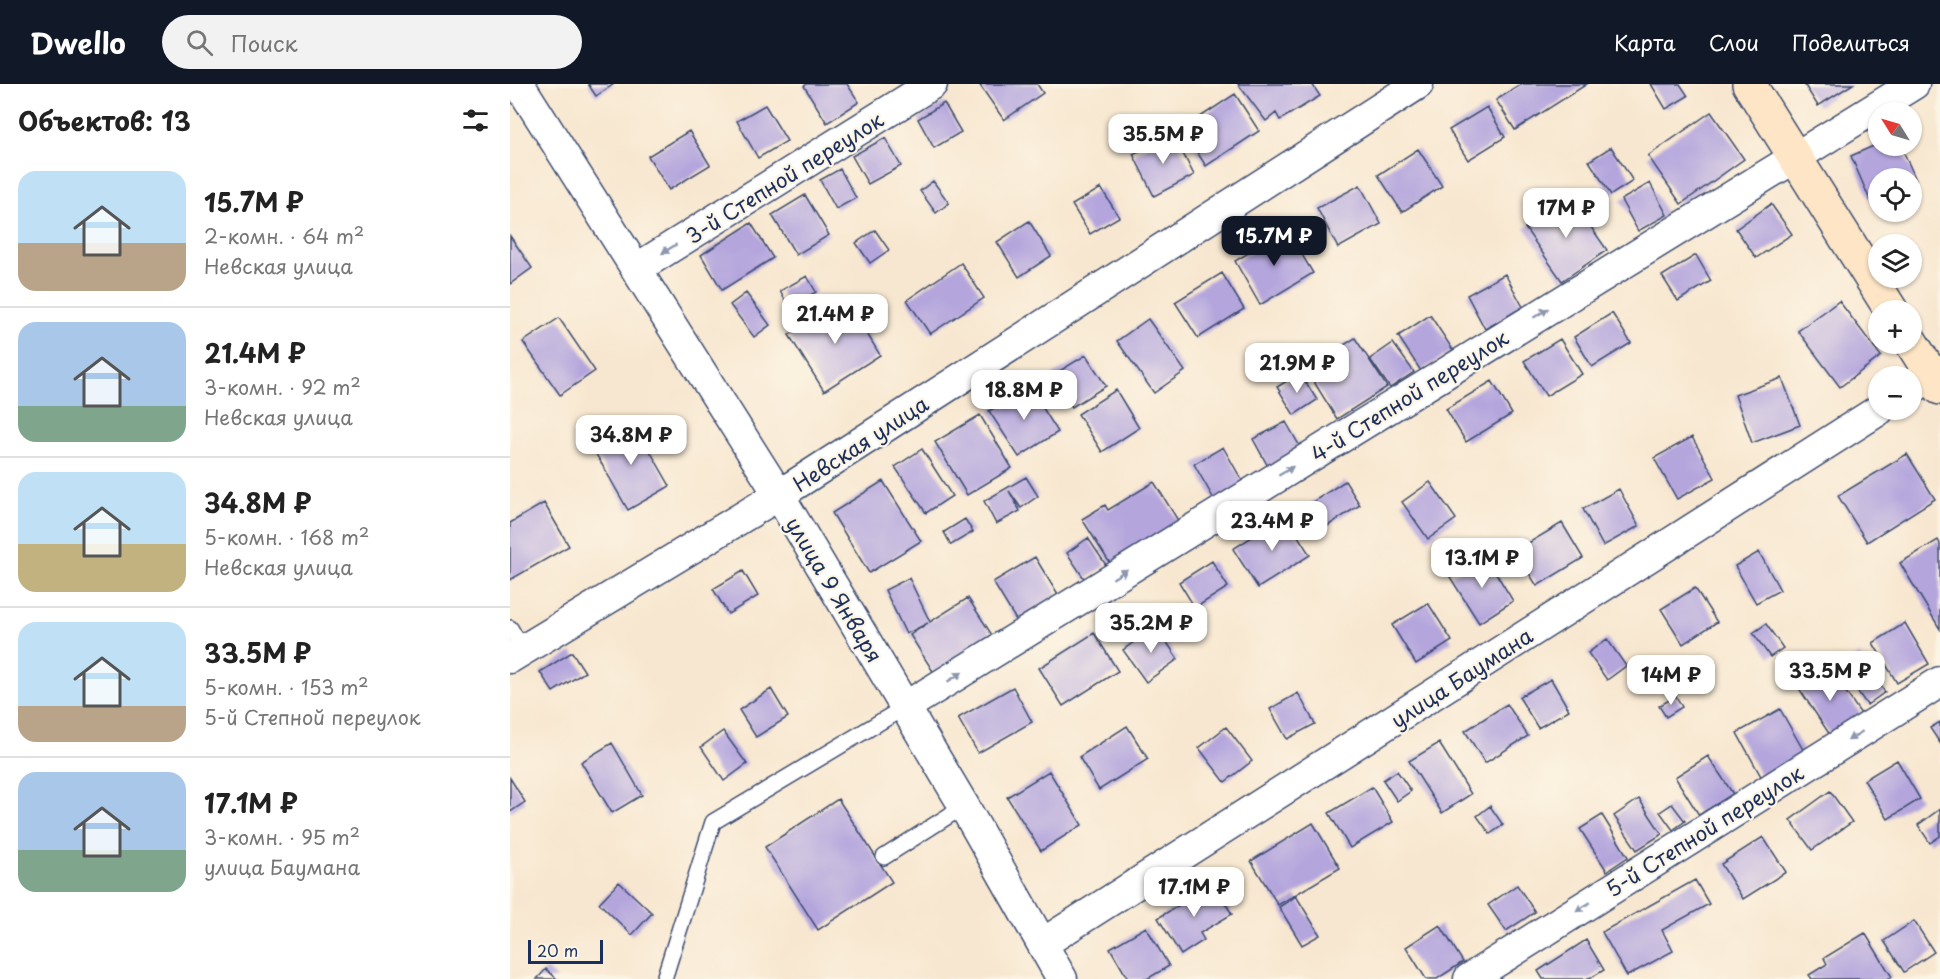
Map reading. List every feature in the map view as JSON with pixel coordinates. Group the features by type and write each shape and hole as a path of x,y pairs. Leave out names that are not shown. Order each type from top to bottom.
{"street":[{"name":"улица 9 Января","path":"519,84 779,495 964,806 1062,979"},
{"name":"3-й Степной переулок","path":"636,269 932,84"},
{"name":"Невская улица","path":"514,645 779,495 1418,84"},
{"path":"1749,84 1886,300"},
{"name":"4-й Степной переулок","path":"905,707 1914,84"},
{"path":"1917,354 1931,381"},
{"name":"улица Баумана","path":"1042,944 1868,418"},
{"name":"5-й Степной переулок","path":"1468,979 1940,682"}],"lane":[{"path":"664,979 713,822 905,707"},
{"path":"884,857 964,806"}],"building":[{"path":"588,84 614,84 596,96"},
{"path":"807,84 847,84 859,102 827,123 804,86"},
{"path":"979,84 1037,84 1043,93 1004,120"},
{"path":"1238,84 1312,84 1320,96 1280,120 1276,113 1266,121"},
{"path":"1522,84 1587,84 1515,130 1496,100"},
{"path":"1651,84 1680,84 1688,96 1666,109"},
{"path":"1804,84 1853,84 1818,106"},
{"path":"1235,94 1259,131 1206,166 1182,129"},
{"path":"944,103 961,132 934,148 918,119"},
{"path":"765,105 787,141 758,158 737,121"},
{"path":"1487,107 1505,137 1468,160 1449,130"},
{"path":"1711,112 1744,159 1681,204 1648,156"},
{"path":"689,131 710,165 669,190 648,156"},
{"path":"1173,134 1194,175 1154,196 1133,154"},
{"path":"885,138 901,166 868,184 852,156"},
{"path":"1611,147 1633,181 1611,195 1589,161"},
{"path":"1868,148 1868,156 1905,156 1911,168 1868,168 1868,195 1851,156"},
{"path":"1418,149 1442,186 1402,212 1378,175"},
{"path":"840,169 856,198 836,209 820,180"},
{"path":"933,181 949,203 936,213 920,191"},
{"path":"1650,183 1667,215 1638,231 1621,200"},
{"path":"1360,185 1381,224 1338,248 1317,208"},
{"path":"1101,188 1119,217 1090,234 1072,205"},
{"path":"805,195 829,235 796,255 772,215"},
{"path":"1570,197 1607,250 1562,281 1525,228"},
{"path":"1771,204 1792,234 1756,258 1736,229"},
{"path":"1029,221 1051,256 1019,277 997,242"},
{"path":"751,223 773,258 722,290 701,255"},
{"path":"875,230 889,250 870,263 856,243"},
{"path":"1287,230 1313,273 1260,305 1235,261"},
{"path":"510,236 532,268 510,284"},
{"path":"1696,255 1711,281 1678,301 1662,276"},
{"path":"961,263 984,298 930,334 907,300"},
{"path":"1222,273 1244,309 1198,338 1175,302"},
{"path":"1505,274 1523,307 1485,329 1467,295"},
{"path":"807,276 816,292 789,307 780,291"},
{"path":"746,293 770,325 754,337 730,305"},
{"path":"846,299 880,355 824,391 789,335"},
{"path":"1839,301 1868,339 1868,354 1881,356 1840,387 1798,331"},
{"path":"1612,313 1631,343 1592,367 1574,337"},
{"path":"1430,315 1453,350 1421,371 1398,336"},
{"path":"559,318 595,371 560,395 523,342"},
{"path":"1148,319 1185,371 1154,393 1117,341"},
{"path":"1355,338 1387,387 1337,419 1306,369"},
{"path":"1560,339 1582,374 1546,396 1524,361"},
{"path":"1393,343 1414,372 1390,388 1370,359"},
{"path":"1086,355 1106,386 1072,407 1053,375"},
{"path":"1300,373 1317,400 1294,415 1277,387"},
{"path":"1782,378 1800,425 1752,443 1735,395"},
{"path":"1492,381 1512,414 1466,442 1446,409"},
{"path":"1029,386 1058,432 1019,457 989,411"},
{"path":"1116,390 1139,428 1102,452 1078,414"},
{"path":"980,415 1012,468 967,495 935,442"},
{"path":"1286,422 1303,452 1270,470 1253,439"},
{"path":"634,423 670,486 628,510 592,447"},
{"path":"1692,437 1715,478 1677,499 1654,458"},
{"path":"1223,447 1244,484 1215,501 1194,464"},
{"path":"922,449 952,496 926,513 895,467"},
{"path":"1907,454 1935,499 1867,542 1838,496"},
{"path":"1026,477 1038,496 1021,508 1009,491 1020,511 996,524 984,501"},
{"path":"883,481 921,541 869,573 832,513"},
{"path":"1345,481 1360,505 1326,527 1311,503"},
{"path":"1154,482 1179,522 1111,565 1082,519 1105,505 1108,510"},
{"path":"1430,482 1456,519 1428,539 1402,502"},
{"path":"1619,489 1639,526 1603,546 1583,509"},
{"path":"544,503 569,546 510,580 510,523"},
{"path":"1285,516 1310,555 1258,588 1233,549"},
{"path":"965,519 973,532 951,545 944,532"},
{"path":"1562,523 1583,558 1537,586 1515,551"},
{"path":"1088,538 1106,565 1085,580 1067,553"},
{"path":"1938,540 1940,544 1940,629 1900,563"},
{"path":"1759,552 1780,590 1756,603 1735,566"},
{"path":"1485,555 1513,601 1479,623 1450,577"},
{"path":"1035,557 1058,595 1016,620 993,582"},
{"path":"1212,561 1228,587 1195,608 1179,582"},
{"path":"743,571 758,596 728,614 713,589"},
{"path":"909,578 930,622 968,598 992,635 934,673 910,635 928,623 906,634 885,590"},
{"path":"1695,588 1717,622 1683,644 1661,609"},
{"path":"1428,603 1452,641 1416,664 1392,625"},
{"path":"1905,623 1929,664 1897,683 1873,643"},
{"path":"1766,624 1783,648 1770,657 1753,633"},
{"path":"1156,626 1178,659 1146,682 1123,650"},
{"path":"1094,633 1118,671 1063,706 1039,668"},
{"path":"1607,639 1626,666 1607,680 1588,653"},
{"path":"572,652 585,672 553,692 540,672"},
{"path":"1859,655 1885,692 1867,705 1841,668"},
{"path":"1830,669 1861,714 1830,735 1800,690"},
{"path":"1551,679 1569,710 1538,728 1519,697"},
{"path":"1013,687 1032,722 978,753 958,718"},
{"path":"771,689 788,717 756,737 739,710"},
{"path":"1298,693 1315,724 1287,739 1270,709"},
{"path":"1676,696 1682,707 1666,717 1659,706"},
{"path":"1507,704 1528,736 1485,763 1465,731"},
{"path":"1780,709 1806,755 1763,780 1737,733"},
{"path":"1940,722 1940,743 1930,728"},
{"path":"1127,726 1148,759 1099,790 1079,757"},
{"path":"1226,727 1252,761 1225,782 1199,748"},
{"path":"723,731 747,764 724,781 701,747"},
{"path":"612,743 642,795 612,813 581,762"},
{"path":"1439,743 1471,794 1442,813 1409,761"},
{"path":"1708,756 1733,794 1699,815 1675,777"},
{"path":"1897,760 1920,799 1888,819 1864,780"},
{"path":"1049,771 1082,825 1041,851 1007,797"},
{"path":"1397,771 1411,791 1397,801 1383,780"},
{"path":"510,778 525,802 510,812"},
{"path":"1372,787 1393,822 1350,848 1329,813"},
{"path":"1830,791 1852,822 1812,850 1790,820"},
{"path":"838,799 892,882 818,930 765,847"},
{"path":"1639,799 1662,834 1637,850 1614,816"},
{"path":"1672,804 1685,821 1673,830 1660,812"},
{"path":"1490,806 1503,825 1490,834 1477,816"},
{"path":"1940,809 1940,836 1930,843 1918,825"},
{"path":"1602,815 1628,857 1607,871 1580,829"},
{"path":"1313,823 1340,868 1278,905 1251,861"},
{"path":"1763,837 1786,872 1743,899 1721,864"},
{"path":"1695,880 1709,904 1662,930 1673,951 1627,976 1602,932"},
{"path":"619,882 652,913 632,935 599,903"},
{"path":"1213,884 1232,914 1200,933 1204,940 1181,955 1158,918"},
{"path":"1517,885 1535,912 1506,931 1488,905"},
{"path":"1296,896 1320,935 1302,945 1279,907"},
{"path":"1914,921 1934,952 1904,972 1884,941"},
{"path":"1440,925 1463,962 1437,979 1426,979 1406,947"},
{"path":"1146,927 1169,966 1147,979 1128,979 1110,948"},
{"path":"1865,933 1892,977 1889,979 1812,979 1809,975 1827,964 1824,958"},
{"path":"1586,940 1604,970 1589,979 1543,979 1538,971"},
{"path":"546,969 557,979 537,979"}]}
